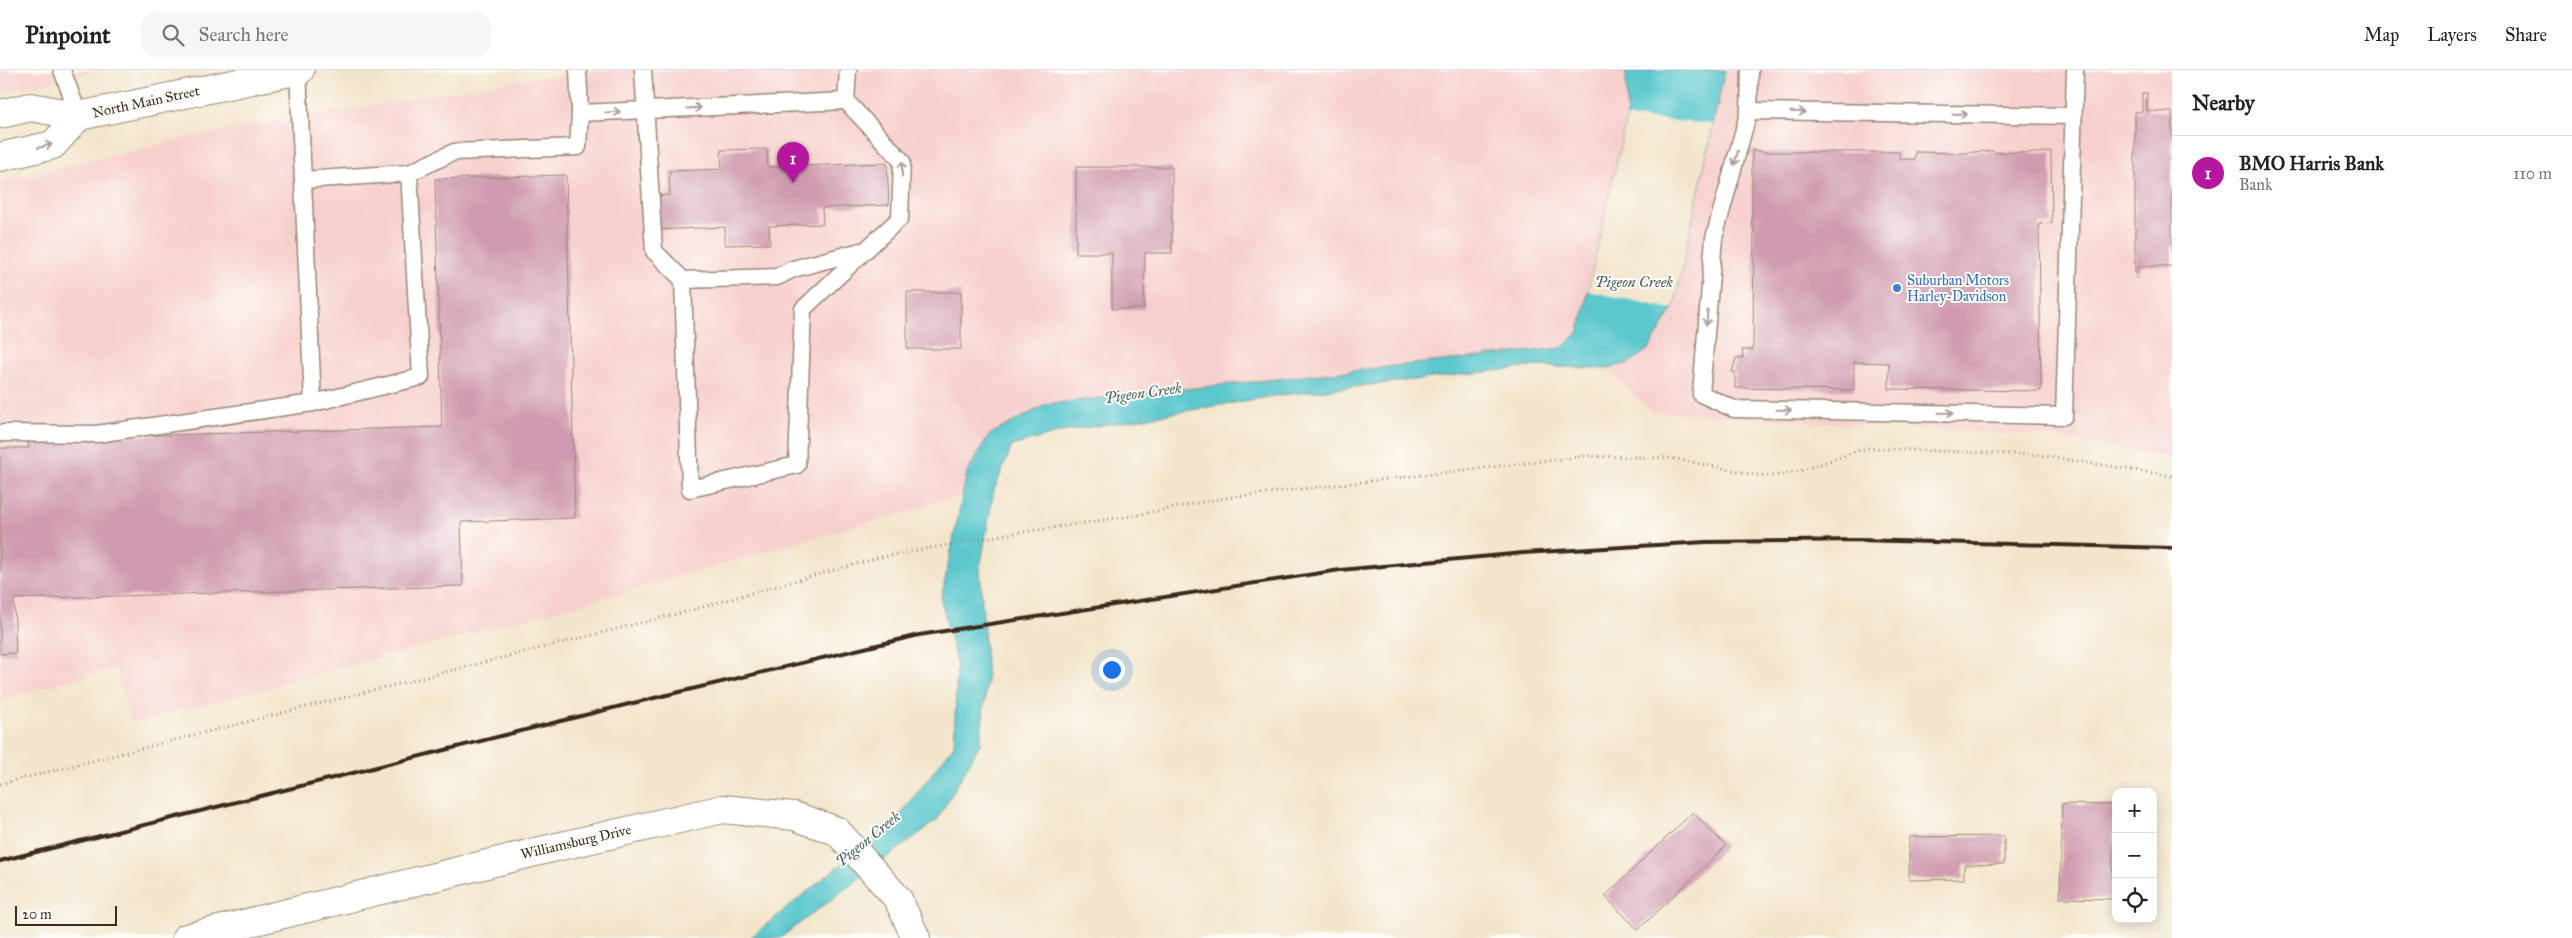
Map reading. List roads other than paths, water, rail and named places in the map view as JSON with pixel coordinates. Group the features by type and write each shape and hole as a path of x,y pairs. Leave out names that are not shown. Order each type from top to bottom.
{"street":[{"name":"North Main Street","path":"0,114 31,107 80,116 299,70"},
{"name":"North Main Street","path":"0,157 53,145 80,116"},
{"name":"Williamsburg Drive","path":"186,938 548,848 723,809 794,816 837,830 898,899 916,938"}],"lane":[{"path":"62,70 80,116"},
{"path":"299,70 313,403"},
{"path":"303,180 409,173 454,152 578,147 580,114 578,70"},
{"path":"643,70 654,252 683,280 690,489 797,465 803,309 900,218 902,161 846,101 848,70"},
{"path":"1750,70 1749,111 1714,238 1701,394 1734,409 2064,416 2075,70"},
{"path":"580,114 846,101"},
{"path":"1749,111 2074,116"},
{"path":"0,432 96,434 313,403 421,377 409,173"},
{"path":"683,280 776,276 793,269 864,250"}],"water":[{"name":"Pigeon Creek","path":"1626,70 1725,70 1673,309 1649,349 1629,363 1606,369 1538,366 1280,395 1061,432 1012,446 994,490 980,568 987,681 980,744 937,820 780,938 750,938 898,818 954,745 957,666 941,599 967,473 989,435 1047,404 1562,348 1579,332 1627,117"}],"railway":[{"path":"0,861 629,704 919,635 1340,570 1523,553 1706,542 1857,540 2172,548"}],"place":[{"name":"BMO Harris Bank","path":"793,183"},
{"name":"Suburban Motors Harley-Davidson","path":"1897,288"}]}
